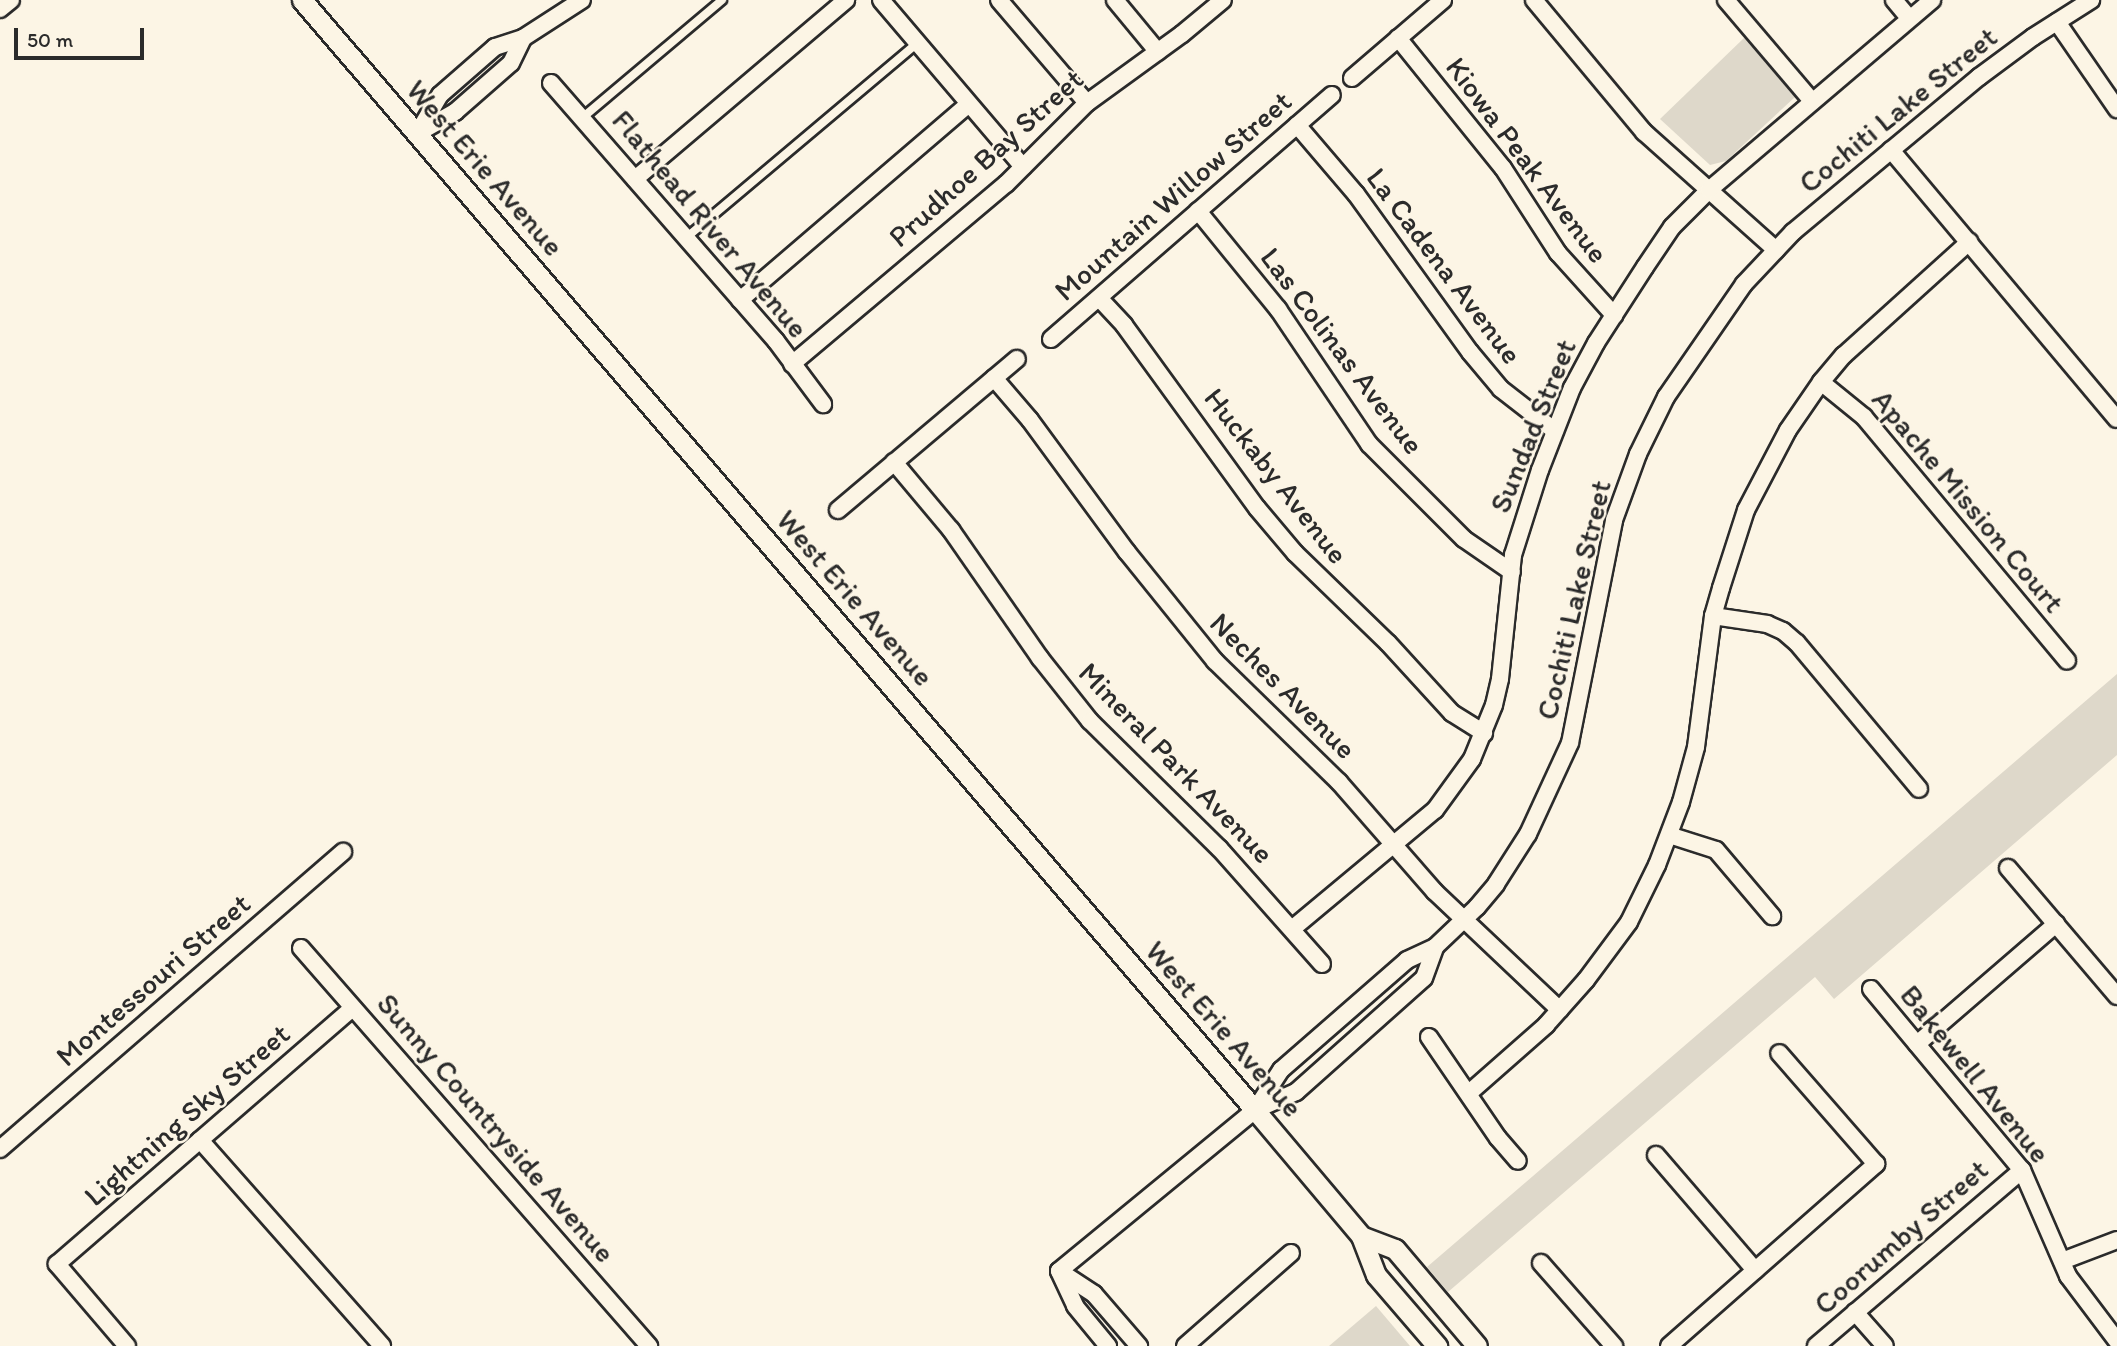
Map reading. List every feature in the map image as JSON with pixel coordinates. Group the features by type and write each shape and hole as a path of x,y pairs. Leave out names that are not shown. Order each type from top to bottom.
{"street":[{"path":"0,9 11,0"},
{"name":"West Erie Avenue","path":"302,0 1255,1110 1361,1236 1376,1275 1437,1346"},
{"path":"417,134 440,94 495,47 523,38 582,0"},
{"path":"635,179 846,0"},
{"path":"881,0 1023,167"},
{"path":"999,0 1087,103"},
{"path":"1115,0 1158,52"},
{"name":"Prudhoe Bay Street","path":"792,364 1023,167 1087,103 1158,52 1223,0"},
{"path":"1352,78 1443,0"},
{"path":"1534,0 1644,132 1776,250"},
{"path":"1726,0 1812,101"},
{"path":"1894,0 1909,18"},
{"name":"Sundad Street","path":"1293,929 1435,810 1472,759 1484,733 1500,679 1512,572 1523,520 1555,431 1572,388 1614,315 1672,228 1709,190 1933,0"},
{"name":"Cochiti Lake Street","path":"1255,1110 1280,1070 1407,960 1435,947 1465,918 1496,884 1528,834 1570,743 1614,520 1638,454 1666,397 1744,284 1793,232 1979,77 2091,0"},
{"path":"2057,22 2117,109"},
{"path":"417,134 455,112 511,63 523,38"},
{"name":"Kiowa Peak Avenue","path":"1398,38 1503,169 1558,253 1614,315"},
{"name":"Flathead River Avenue","path":"551,83 776,341 823,404"},
{"name":"Mountain Willow Street","path":"1051,340 1332,95"},
{"path":"740,300 969,104"},
{"name":"La Cadena Avenue","path":"1297,125 1356,194 1470,352 1501,389 1555,431"},
{"path":"1891,150 2117,419"},
{"name":"Las Colinas Avenue","path":"1198,211 1278,309 1369,444 1464,539 1512,572"},
{"path":"1469,1093 1560,1010 1629,922 1669,835 1696,747 1713,616 1746,510 1788,430 1821,382 1874,325 1969,242"},
{"name":"Huckaby Avenue","path":"1099,298 1124,325 1257,508 1295,552 1388,643 1452,713 1484,733"},
{"path":"838,510 1017,359"},
{"name":"Neches Avenue","path":"994,378 1038,430 1189,631 1247,694 1339,782 1434,891 1560,1010"},
{"name":"Apache Mission Court","path":"1821,382 1864,417 2067,661"},
{"name":"Mineral Park Avenue","path":"894,462 951,530 1033,648 1090,721 1220,848 1322,964"},
{"path":"1713,616 1767,624 1783,631 1797,643 1919,789"},
{"path":"1669,835 1716,850 1772,916"},
{"name":"Montessouri Street","path":"0,1149 343,852"},
{"path":"2008,869 2117,996"},
{"path":"1917,1044 2056,925"},
{"name":"Cochiti Lake Street","path":"1059,1271 1255,1110 1296,1092 1424,978 1435,947"},
{"name":"Sunny Countryside Avenue","path":"301,948 649,1346"},
{"name":"Bakewell Avenue","path":"1871,989 2022,1170 2062,1261 2081,1295 2117,1341"},
{"name":"Lightning Sky Street","path":"127,1346 57,1264 353,1008"},
{"path":"1429,1037 1498,1138 1518,1161"},
{"path":"1669,1346 1876,1164 1779,1053"},
{"path":"200,1140 382,1346"},
{"path":"1656,1155 1755,1270"},
{"name":"Coorumby Street","path":"1816,1346 2022,1170"},
{"name":"West Erie Avenue","path":"1361,1236 1395,1250 1477,1346"},
{"path":"2062,1261 2117,1240"},
{"path":"1185,1346 1291,1253"},
{"path":"1541,1263 1614,1346"},
{"path":"1059,1271 1075,1306 1108,1346"},
{"path":"1059,1271 1094,1294 1139,1346"},
{"path":"1855,1312 1885,1346"}],"lane":[{"path":"582,118 722,0"},
{"path":"687,237 917,43"}],"shaded area":[{"path":"1744,38 1795,97 1726,161 1710,165 1660,119"},
{"path":"2117,674 2117,755 1834,999 1815,977 1448,1292 1427,1267"},
{"path":"1376,1306 1410,1346 1329,1346"}]}
